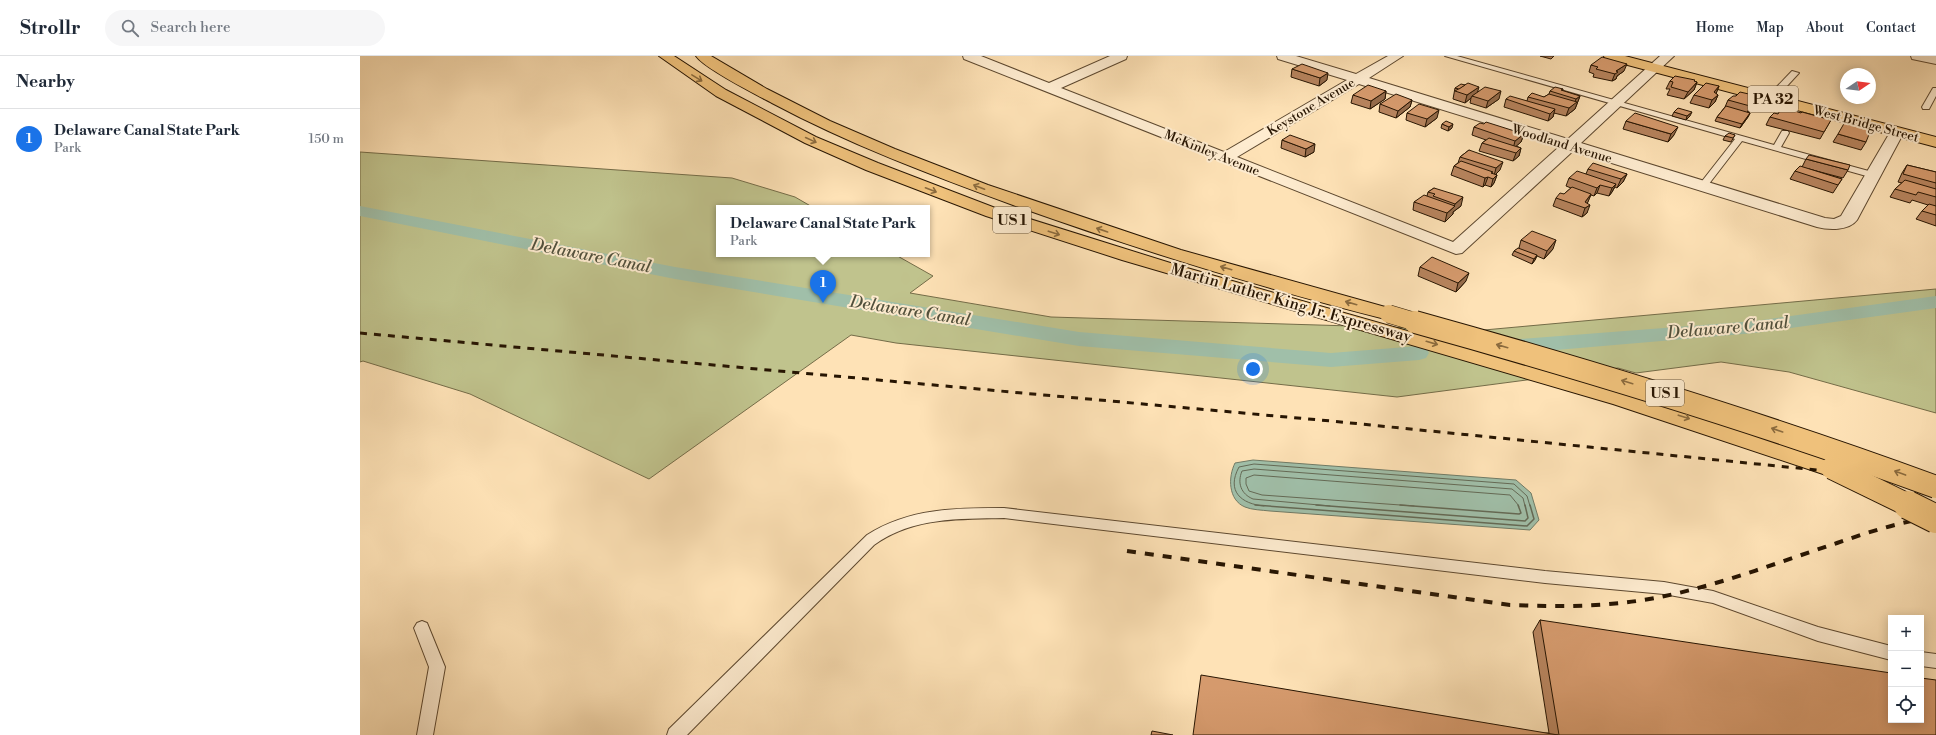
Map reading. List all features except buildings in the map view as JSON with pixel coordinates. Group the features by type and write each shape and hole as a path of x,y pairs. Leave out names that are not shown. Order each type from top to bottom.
{"main road":[{"name":"Martin Luther King Jr. Expressway","path":"665,56 718,90 802,136 873,167 950,197 1108,250 1694,402 1834,449 1936,487"},
{"name":"Martin Luther King Jr. Expressway","path":"702,56 744,82 828,125 896,155 986,189 1071,220 1626,399 1832,468 1936,508"},
{"name":"West Bridge Street","path":"1610,56 1936,142"},
{"path":"1832,468 1936,519"}],"street":[{"name":"McKinley Avenue","path":"969,56 1456,249 1570,146"},
{"path":"1049,88 1121,56"},
{"name":"Woodland Avenue","path":"1283,56 1702,187 1823,223 1843,222 1848,220 1873,175"},
{"name":"Keystone Avenue","path":"1224,158 1397,56"},
{"path":"1570,146 1618,104 1668,56"},
{"path":"1917,56 1936,60"},
{"path":"1873,175 1897,132"}],"lane":[{"path":"1449,56 1873,175"},
{"path":"1771,98 1795,73"},
{"path":"1926,107 1936,90"},
{"path":"1776,148 1786,134"},
{"path":"1702,187 1740,138"},
{"path":"675,735 869,541 891,527 914,520 944,515 1004,513 1545,577 1664,588 1713,597 1818,634 1888,652"},
{"path":"422,628 436,667 425,735"},
{"path":"1924,659 1936,661"}],"green space":[{"path":"360,152 732,178 795,197 809,205 716,205 716,257 899,257 933,276 910,293 1051,317 1484,330 1936,289 1936,413 1789,372 1721,362 1636,373 1618,368 1397,397 896,343 851,335 649,479 470,394 363,361 360,362"}],"water":[{"path":"1253,460 1516,480 1531,493 1539,520 1530,530 1251,509 1239,504 1235,499 1231,488 1231,475 1235,463"}],"waterway":[{"name":"Delaware Canal","path":"360,211 675,273 1079,339 1331,360 1419,353"},
{"name":"Delaware Canal","path":"1520,346 1755,327 1936,302"}],"railway":[{"path":"360,333 1331,421 1936,482"},
{"path":"1127,551 1510,605 1586,606 1623,603 1682,592 1749,573 1873,531 1911,521 1936,517"}],"place":[{"name":"Delaware Canal State Park","path":"823,303"}]}
